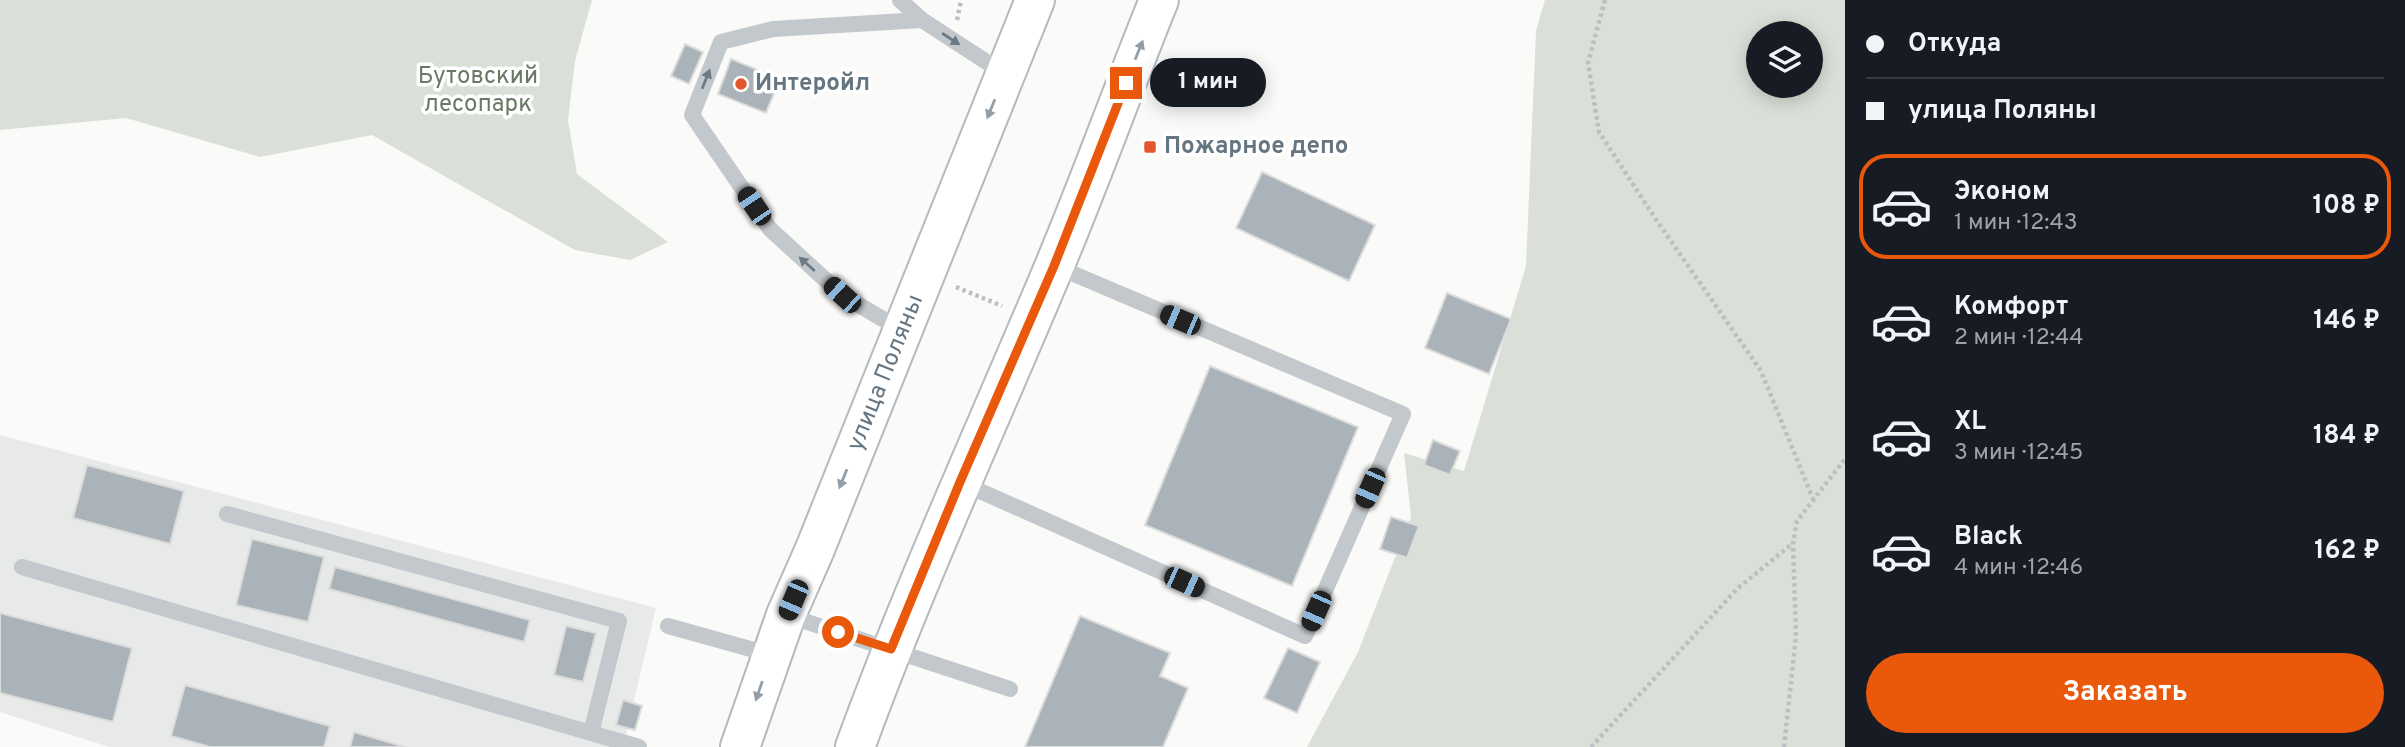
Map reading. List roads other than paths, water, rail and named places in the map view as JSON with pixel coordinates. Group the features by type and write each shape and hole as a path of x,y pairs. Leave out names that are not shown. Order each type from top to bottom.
{"main road":[{"name":"улица Поляны","path":"740,747 786,615 816,549 1035,0"},
{"path":"855,747 891,649 960,482 1054,266 1158,0"}],"lane":[{"path":"900,0 922,20 1005,74"},
{"path":"903,331 842,295 770,229 692,115 721,42 773,29 922,20"},
{"path":"960,482 1305,636 1403,414 1054,266"},
{"path":"227,514 619,621 591,733"},
{"path":"22,567 639,747"},
{"path":"786,615 1010,689"},
{"path":"668,626 772,655"}],"place":[{"name":"Интеройл","path":"741,84"},
{"name":"Пожарное депо","path":"1150,147"}],"park label":[{"name":"Бутовский лесопарк","path":"478,91"}]}
